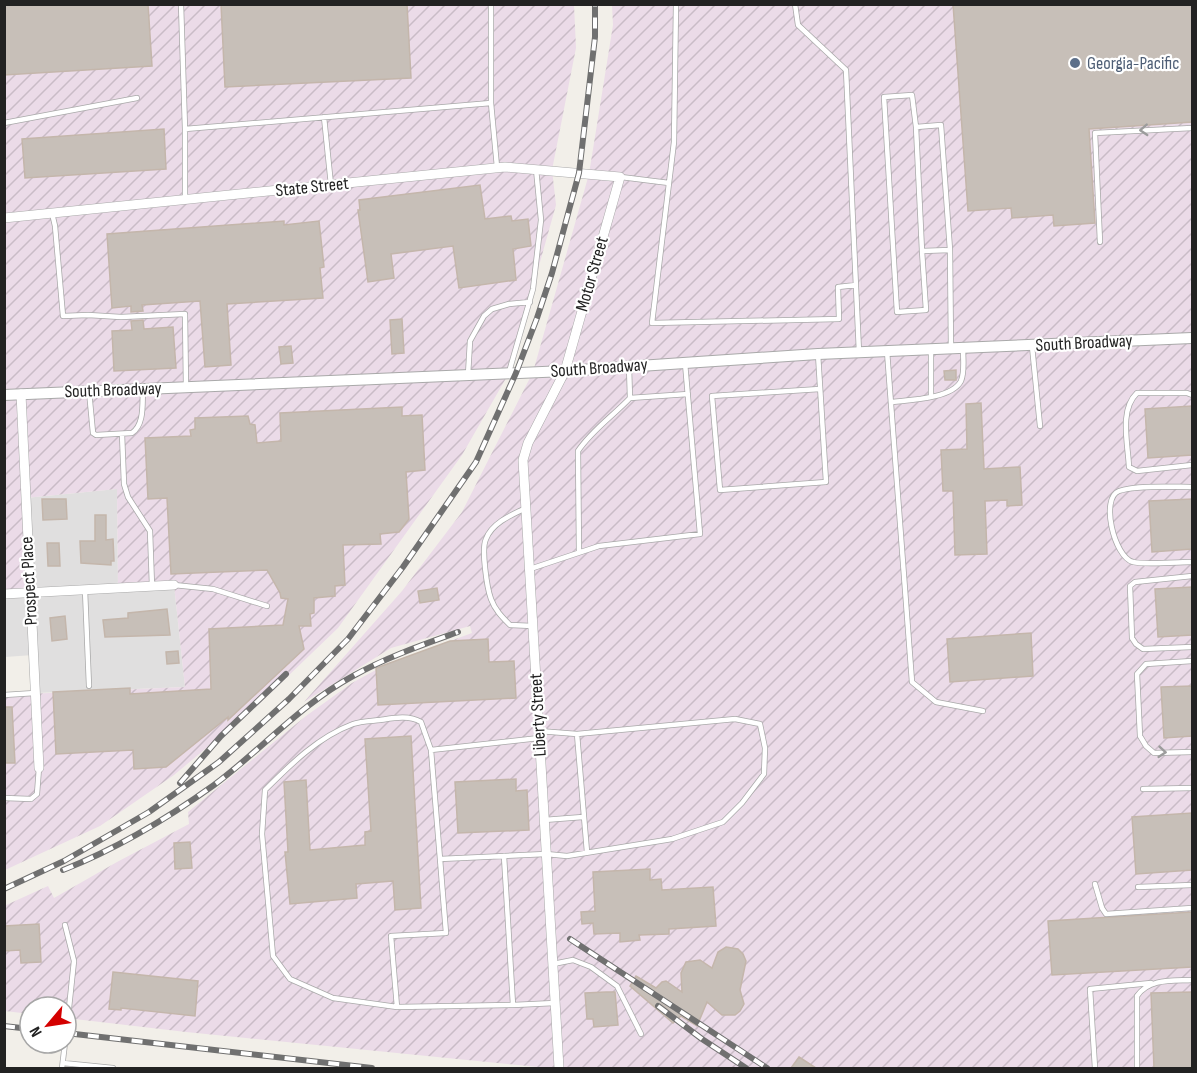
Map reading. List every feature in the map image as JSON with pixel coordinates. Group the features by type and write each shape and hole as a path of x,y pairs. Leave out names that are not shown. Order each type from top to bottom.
{"street":[{"name":"State Street","path":"4,218 497,167 620,177"},
{"name":"Motor Street","path":"565,371 620,177"},
{"name":"South Broadway","path":"4,395 565,371 818,354 1192,338"},
{"name":"Liberty Street","path":"559,1068 523,460 528,443 565,371"},
{"name":"Prospect Place","path":"21,394 39,768"},
{"path":"4,594 174,585"}],"lane":[{"path":"181,4 185,200"},
{"path":"491,4 491,103 497,167"},
{"path":"676,4 674,142 652,324 839,318 838,287 856,285"},
{"path":"795,4 798,25 846,70 859,352"},
{"path":"912,94 916,127 922,252 926,310 897,312 884,97 912,94"},
{"path":"4,123 137,98"},
{"path":"185,129 491,103"},
{"path":"324,117 331,184"},
{"path":"916,127 941,125 950,250 951,349"},
{"path":"1100,242 1095,133 1192,128"},
{"path":"509,373 533,289 541,220 536,169"},
{"path":"620,177 669,183"},
{"path":"52,213 63,316 121,317 185,314 186,387"},
{"path":"922,252 950,250"},
{"path":"468,375 470,341 484,316 492,309 509,304 530,302"},
{"path":"1032,346 1040,426"},
{"path":"891,402 931,397 952,390 960,383 963,372 963,348"},
{"path":"931,350 931,397"},
{"path":"887,351 912,682 936,702 982,711"},
{"path":"818,354 826,482 720,490 712,396 820,389"},
{"path":"530,569 599,546 700,534 685,363"},
{"path":"629,367 630,398"},
{"path":"89,391 93,433 96,435 136,431 140,422 143,389"},
{"path":"1192,395 1187,393 1137,393 1126,410 1129,467 1137,471 1192,465"},
{"path":"579,552 578,451 588,437 630,398 688,394"},
{"path":"122,434 124,483 128,497 150,531 152,586"},
{"path":"1192,487 1117,491 1109,505 1113,533 1123,556 1132,562 1192,562"},
{"path":"526,508 497,524 486,538 484,548 490,598 498,613 510,625 533,626"},
{"path":"1192,576 1135,582 1130,586 1132,638 1136,644 1143,649 1192,647"},
{"path":"174,585 213,589 267,606"},
{"path":"85,590 89,686"},
{"path":"1192,661 1146,664 1137,674 1140,736 1146,746 1154,753 1192,752"},
{"path":"4,695 35,693"},
{"path":"397,1007 391,936 446,933 431,750 421,722 412,718 354,724 326,737 293,761 265,790 262,834 273,956 290,979 333,998 397,1007 555,1003"},
{"path":"431,750 539,734 577,734 735,719 760,724 765,748 764,774 742,803 723,822 672,839 567,856 546,854 440,859"},
{"path":"577,734 586,852"},
{"path":"4,798 31,799 37,794 39,768"},
{"path":"1143,789 1192,788"},
{"path":"544,820 583,817"},
{"path":"504,856 513,1005"},
{"path":"1095,884 1106,914 1192,908"},
{"path":"1138,887 1192,885"},
{"path":"65,924 74,961 70,995"},
{"path":"553,964 573,960 591,967 617,986 641,1034"},
{"path":"1095,1068 1090,989 1192,980"},
{"path":"1137,1068 1137,996 1151,983"},
{"path":"62,1066 113,1068"}],"shaded area":[{"path":"5,5 574,5 576,48 552,170 556,205 509,373 462,455 338,628 259,704 174,775 100,826 5,870 4,695 185,687 174,585 118,588 117,489 25,498 29,592 5,594"},
{"path":"612,5 1192,5 1192,1068 548,1068 78,1019 78,995 18,995 18,1013 5,1011 4,906 48,886 54,898 189,824 188,812 306,716 352,683 385,665 472,633 470,626 391,648 304,702 402,591 462,512 533,372 589,174 613,25"},
{"path":"117,489 118,588 174,585 185,687 35,693 33,655 5,657 5,594 25,498"}],"building":[{"path":"4,4 148,4 152,66 4,75"},
{"path":"221,4 407,4 411,78 225,87"},
{"name":"Georgia-Pacific","path":"953,4 1192,4 1192,122 1089,129 1095,223 1054,226 1053,215 1012,218 1011,208 968,211"},
{"path":"164,129 166,169 25,178 22,139"},
{"path":"480,185 485,219 511,216 512,221 528,219 531,246 513,249 516,280 459,288 453,246 391,254 394,278 368,282 358,210 360,210 359,200"},
{"path":"284,221 284,225 319,221 324,267 320,268 323,298 227,304 231,365 205,367 200,301 142,305 143,311 131,312 131,306 112,308 107,234"},
{"path":"402,319 404,353 392,354 390,320"},
{"path":"143,320 144,329 173,327 176,368 114,371 112,331 132,330 131,321"},
{"path":"291,346 293,363 281,364 279,347"},
{"path":"956,370 956,380 945,380 944,371"},
{"path":"981,403 984,469 1020,467 1022,505 1007,506 1007,500 985,501 987,554 955,555 953,491 943,491 941,450 967,449 966,404"},
{"path":"1192,406 1192,455 1148,458 1145,409"},
{"path":"402,407 402,416 422,415 425,470 406,472 409,519 399,532 380,534 381,544 343,545 345,585 335,586 335,596 314,598 314,613 310,614 311,626 299,626 304,649 228,720 228,717 166,767 134,769 133,750 56,754 53,692 130,688 130,694 211,689 209,629 283,625 288,599 281,598 267,570 171,574 167,498 148,499 145,438 191,436 190,430 195,429 195,418 248,416 250,424 255,425 257,443 281,441 280,413"},
{"path":"42,499 66,499 67,519 43,520"},
{"path":"1192,499 1192,549 1152,552 1149,501"},
{"path":"95,515 106,515 106,540 113,539 114,561 111,561 111,565 81,563 80,541 95,541"},
{"path":"47,543 59,543 60,566 48,566"},
{"path":"1192,587 1192,635 1158,637 1155,589"},
{"path":"437,588 439,600 420,603 418,591"},
{"path":"167,609 170,635 105,637 103,620 128,618 128,613"},
{"path":"65,616 67,639 52,641 50,618"},
{"path":"1031,633 1033,676 950,682 947,639"},
{"path":"488,639 489,662 514,661 516,698 378,705 376,668 450,641"},
{"path":"178,651 179,663 167,664 166,652"},
{"path":"1192,686 1192,736 1164,738 1161,687"},
{"path":"4,707 12,707 15,763 4,763"},
{"path":"411,736 421,908 395,910 393,881 356,884 357,898 290,904 285,852 288,852 284,782 306,780 310,850 365,845 365,832 371,831 365,739"},
{"path":"516,779 516,791 527,790 529,830 458,833 455,782"},
{"path":"1192,813 1192,870 1136,874 1132,817"},
{"path":"190,842 192,868 175,869 174,843"},
{"path":"650,869 650,880 661,879 662,890 713,887 716,926 669,929 669,934 639,935 640,940 620,942 620,933 594,934 593,923 582,924 581,912 595,911 593,872"},
{"path":"1192,912 1192,967 1052,975 1048,921"},
{"path":"39,924 41,962 21,963 20,950 4,951 4,926"},
{"path":"726,947 738,949 746,961 740,990 744,1004 735,1015 722,1015 707,1002 697,1026 681,1016 673,1023 630,986 636,976 656,988 666,981 682,992 681,973 686,962 700,960 712,968 718,952"},
{"path":"113,972 198,981 195,1016 121,1008 121,1010 109,1009"},
{"path":"615,992 618,1025 594,1027 593,1019 587,1019 585,993"},
{"path":"1192,992 1192,1068 1154,1068 1151,993"},
{"path":"799,1057 816,1068 791,1068"}],"railway":[{"path":"4,889 64,861 149,812 219,762 289,699 348,639 403,567 476,462 516,373 537,318 552,273 579,173 595,37 595,4"},
{"path":"63,870 122,843 214,785 334,687 379,663 458,632"},
{"path":"180,783 221,736 286,674"},
{"path":"570,939 767,1068"},
{"path":"658,1006 746,1068"},
{"path":"4,1026 18,1028"},
{"path":"78,1034 372,1068"}],"place":[{"name":"Georgia-Pacific","path":"1075,63"}]}
